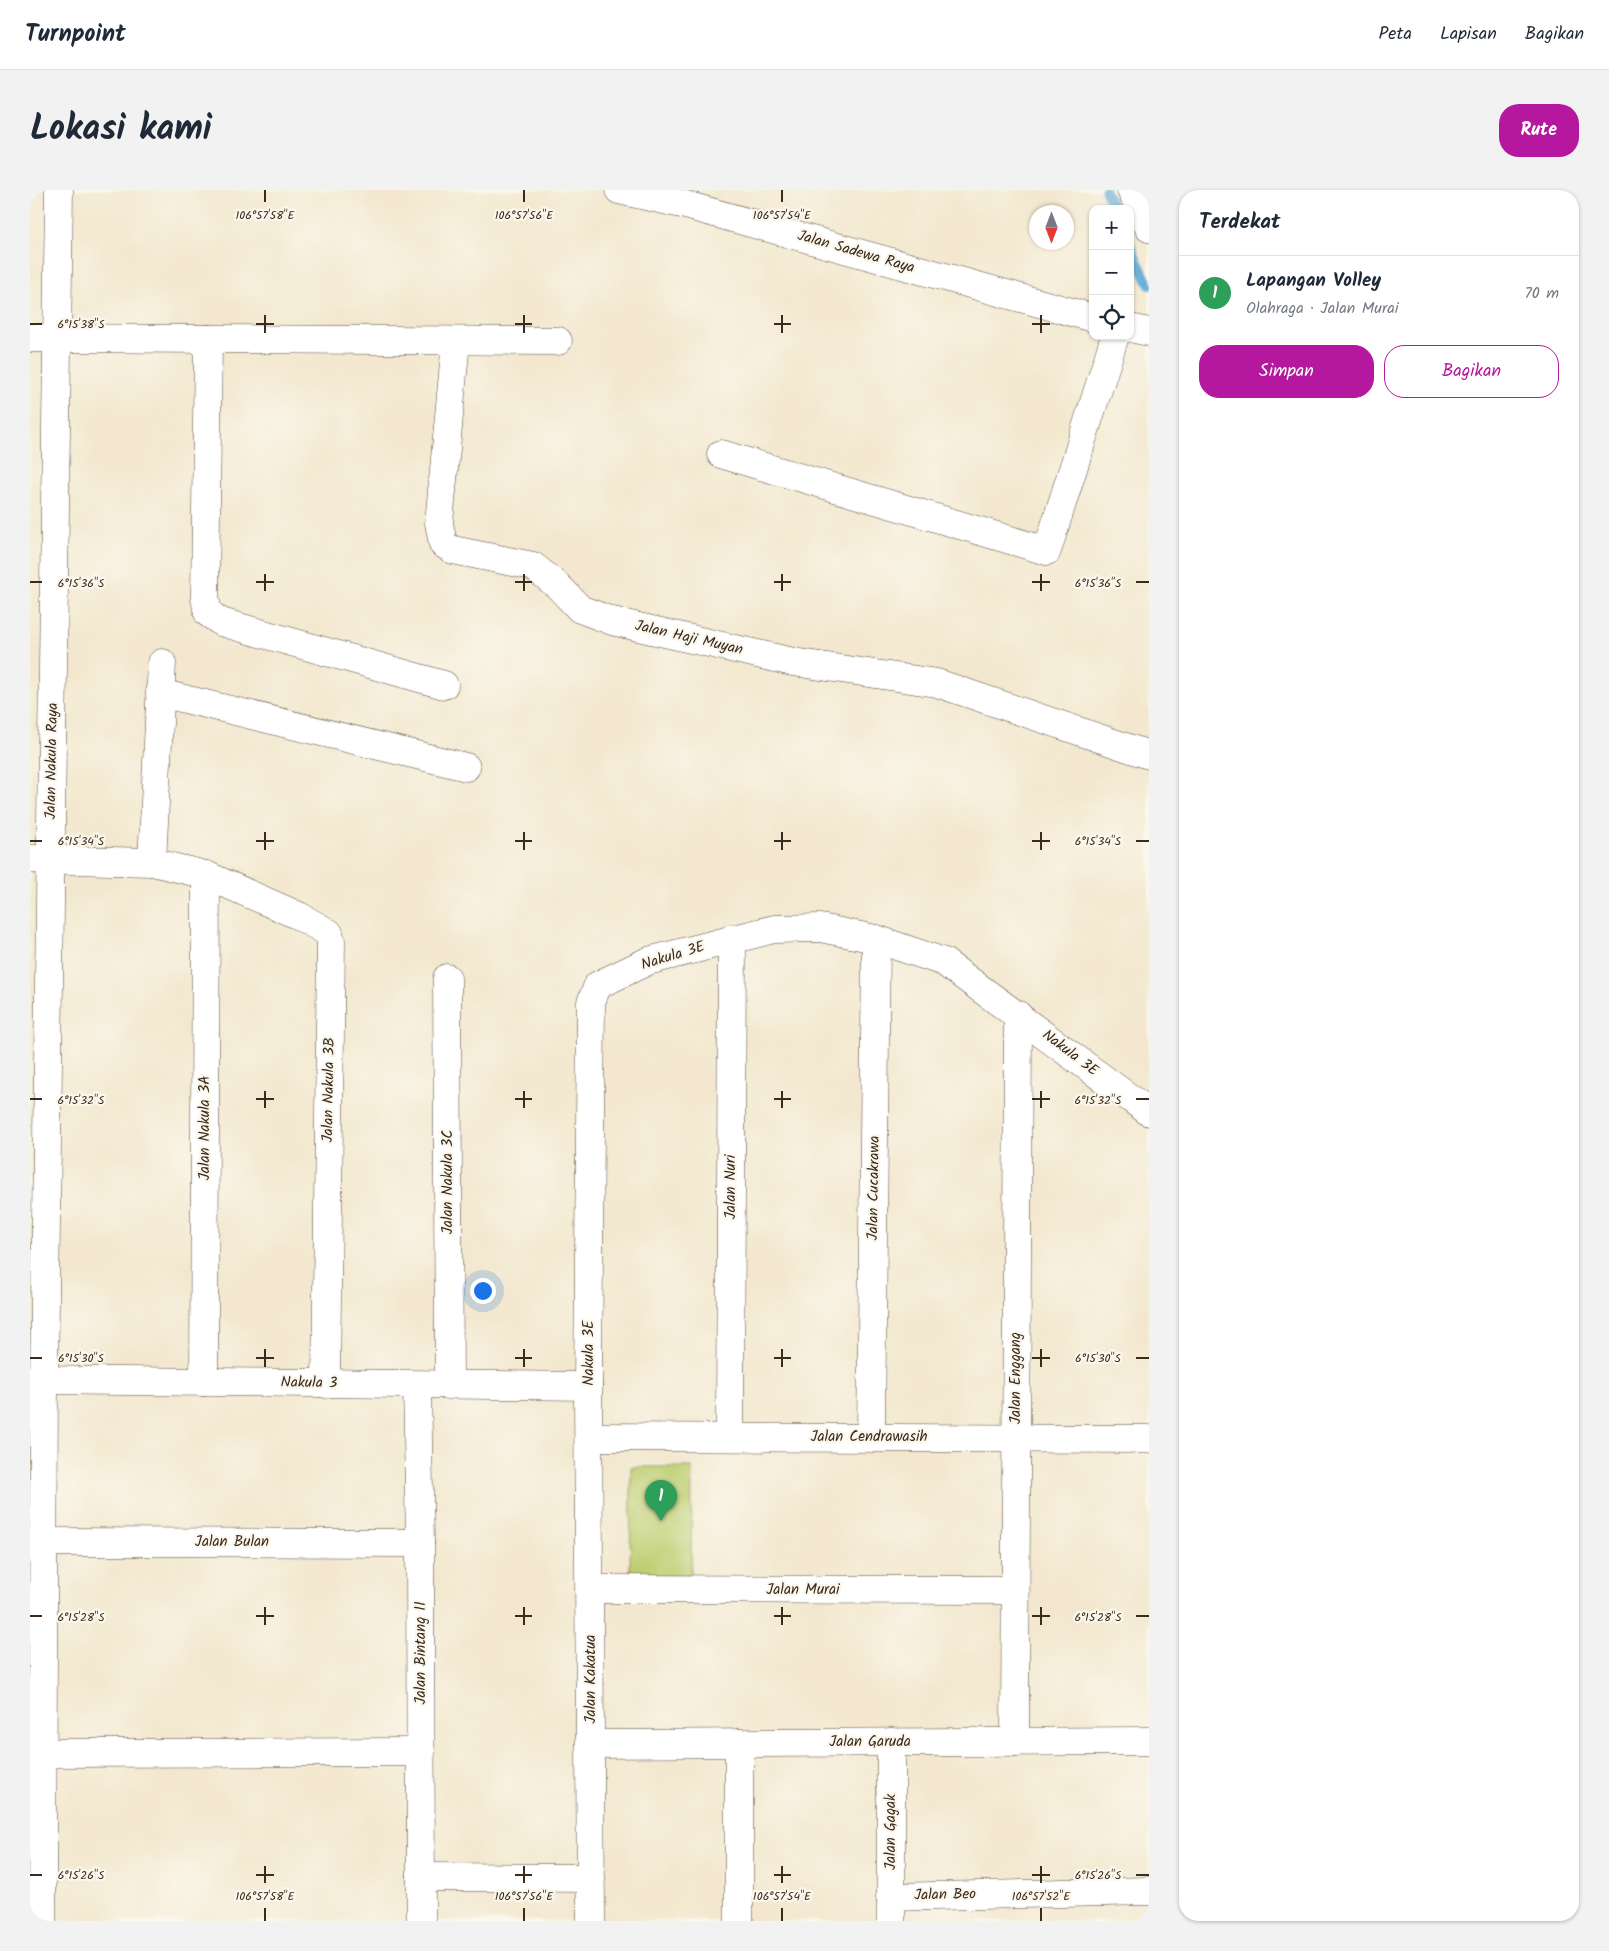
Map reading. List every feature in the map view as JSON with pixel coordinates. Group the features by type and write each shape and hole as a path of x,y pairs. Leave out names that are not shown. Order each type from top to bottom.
{"street":[{"name":"Jalan Nakula Raya","path":"42,1921 42,1753 37,1542 40,860 57,338 59,190"},
{"name":"Jalan Sadewa Raya","path":"619,190 684,197 1089,317"},
{"path":"1134,329 1149,332"},
{"path":"30,338 558,341"},
{"path":"208,339 205,598 208,613 221,622 444,685"},
{"name":"Jalan Haji Muyan","path":"456,340 439,523 443,544 453,550 533,566 558,586 580,609 612,621 793,662 937,683 1149,755"},
{"path":"721,454 1047,551 1114,340"},
{"path":"152,862 162,663"},
{"path":"160,693 466,767"},
{"name":"Jalan Nakula 3B","path":"40,860 152,862 206,875 322,928 329,933 331,941 326,1384"},
{"name":"Jalan Nakula 3A","path":"204,1382 206,875"},
{"name":"Nakula 3E","path":"589,1436 592,1002 598,985 648,961 774,928 820,928 876,939 944,962 1149,1112"},
{"name":"Jalan Nuri","path":"730,1437 732,938"},
{"name":"Jalan Cucakrawa","path":"871,1436 876,939"},
{"name":"Jalan Nakula 3C","path":"447,978 449,1385"},
{"name":"Jalan Enggang","path":"1015,1742 1018,1015"},
{"name":"Nakula 3","path":"37,1380 588,1386"},
{"name":"Jalan Bintang II","path":"417,1385 420,1543 421,1921"},
{"name":"Jalan Cendrawasih","path":"589,1436 871,1436 1149,1439"},
{"name":"Jalan Kakatua","path":"589,1436 591,1921"},
{"name":"Jalan Bulan","path":"37,1542 420,1543"},
{"name":"Jalan Murai","path":"590,1589 1015,1590"},
{"name":"Jalan Garuda","path":"591,1744 1149,1741"},
{"name":"Jalan Gagak","path":"890,1909 891,1742"},
{"path":"738,1743 739,1921"},
{"path":"42,1753 421,1752"},
{"path":"421,1877 591,1878"},
{"name":"Jalan Beo","path":"890,1909 1149,1891"}],"green space":[{"path":"631,1467 692,1467 691,1576 630,1576"}],"waterway":[{"path":"1105,190 1112,205"},
{"path":"1133,250 1149,285"}],"place":[{"name":"Lapangan Volley","path":"661,1521"}]}
